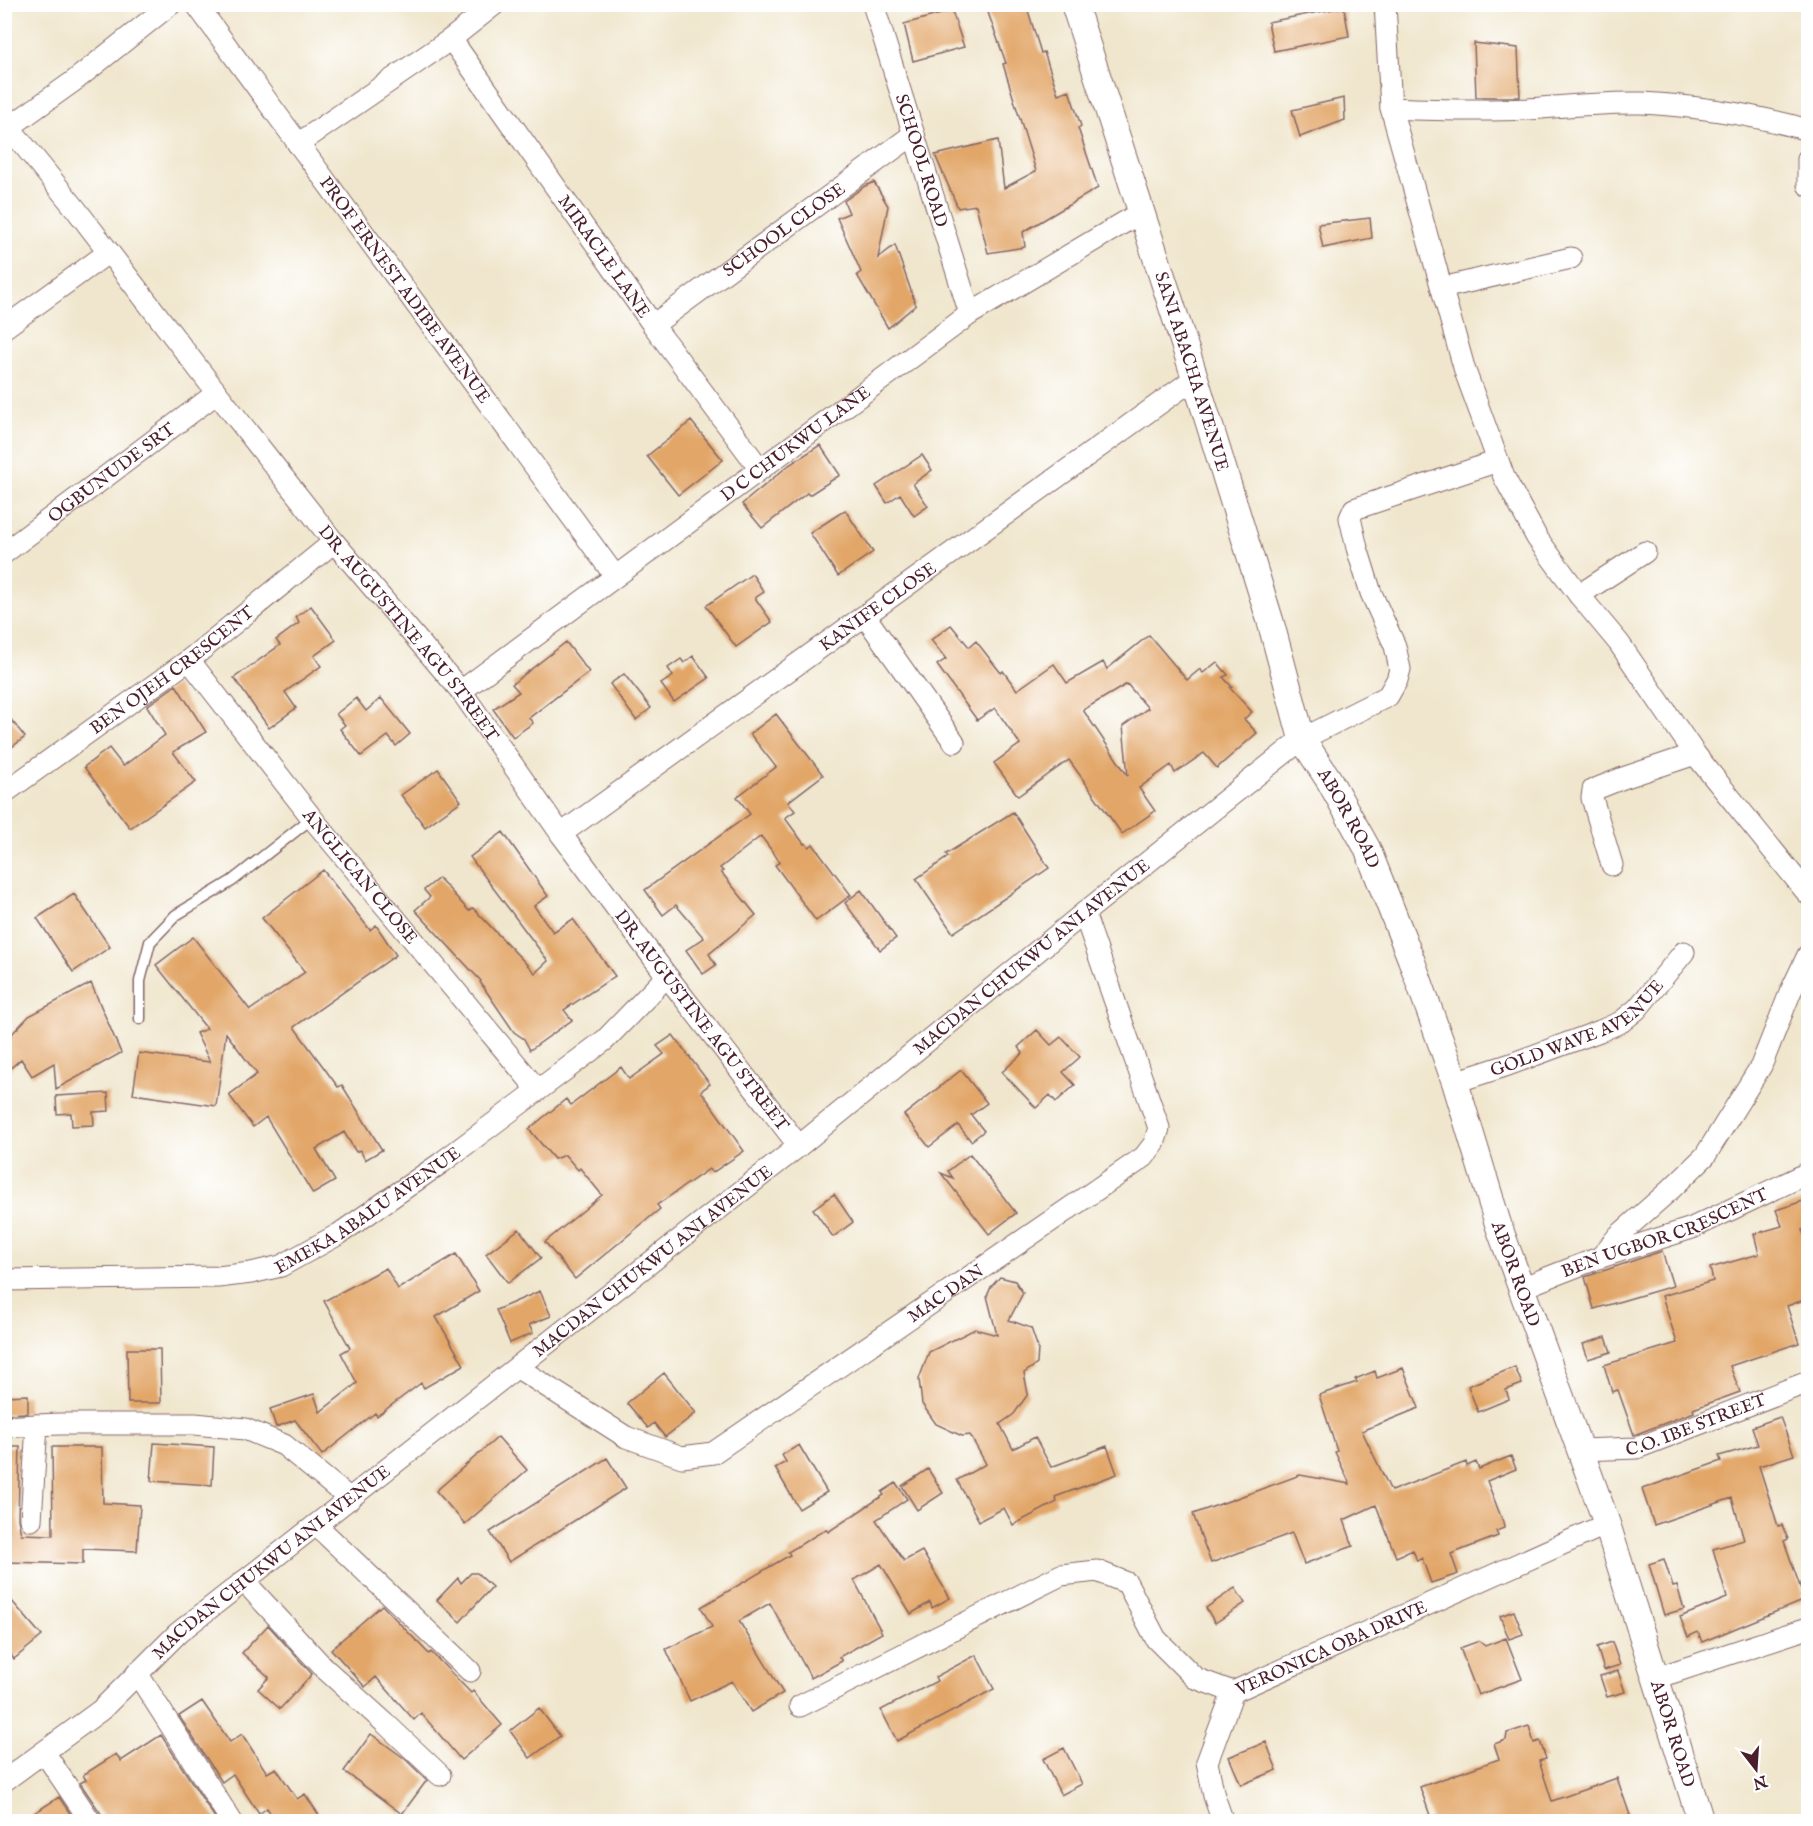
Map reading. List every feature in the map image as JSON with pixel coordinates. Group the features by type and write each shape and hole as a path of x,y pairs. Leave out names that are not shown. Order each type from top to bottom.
{"street":[{"path":"7,129 74,81 171,4"},
{"name":"PROF ERNEST ADIBE AVENUE","path":"196,4 615,576"},
{"path":"298,144 451,39 495,4"},
{"name":"SCHOOL ROAD","path":"873,4 970,314"},
{"name":"SANI ABACHA AVENUE","path":"1074,4 1195,378 1270,620 1302,739"},
{"path":"1385,4 1391,108 1466,371 1498,461 1537,538 1579,595 1619,643 1695,754 1809,894"},
{"name":"MIRACLE LANE","path":"451,39 653,325 760,469"},
{"path":"1391,108 1526,109 1641,103 1772,120 1809,130"},
{"name":"DR. AUGUSTINE AGU STREET","path":"7,129 109,252 334,542 461,691 561,834 667,976 800,1146"},
{"name":"SCHOOL CLOSE","path":"653,325 914,134"},
{"path":"1809,159 1809,185"},
{"name":"D C CHUKWU LANE","path":"461,691 970,314 1140,213"},
{"path":"4,328 109,252"},
{"path":"1442,288 1572,258"},
{"name":"KANIFE CLOSE","path":"561,834 1195,378"},
{"name":"OGBUNUDE SRT","path":"4,553 217,393"},
{"name":"MACDAN CHUKWU ANI AVENUE","path":"4,1781 101,1710 178,1633 800,1146 1084,913 1302,739 1388,696 1400,669 1395,646 1371,593 1357,548 1350,518 1354,509 1498,461"},
{"name":"BEN OJEH CRESCENT","path":"4,793 189,660 334,542"},
{"path":"1579,595 1645,552"},
{"path":"865,616 954,742"},
{"name":"ANGLICAN CLOSE","path":"189,660 312,818 537,1089"},
{"name":"ABOR ROAD","path":"1302,739 1329,780 1367,848 1411,959 1455,1082 1498,1224 1607,1524 1701,1821"},
{"path":"1612,865 1592,798 1593,790 1695,754"},
{"name":"MAC DAN","path":"518,1368 626,1437 682,1457 713,1453 1144,1157 1154,1144 1159,1128 1084,913"},
{"name":"GOLD WAVE AVENUE","path":"1455,1082 1508,1065 1621,1022 1637,1009 1684,952"},
{"path":"1601,1257 1619,1235 1671,1191 1705,1156 1761,1066 1790,993 1809,955"},
{"name":"EMEKA ABALU AVENUE","path":"4,1280 218,1277 251,1274 281,1266 339,1234 383,1204 605,1040 667,976"},
{"name":"BEN UGBOR CRESCENT","path":"1521,1288 1601,1257 1692,1228 1809,1173"},
{"name":"C.O. IBE STREET","path":"1580,1450 1636,1448 1809,1382"},
{"path":"4,1427 195,1424 245,1429 284,1445 350,1499"},
{"path":"31,1520 37,1425"},
{"name":"VERONICA OBA DRIVE","path":"800,1706 1061,1575 1096,1571 1127,1583 1156,1639 1195,1678 1233,1692 1607,1524"},
{"path":"316,1525 470,1671"},
{"path":"244,1581 325,1669 440,1775"},
{"path":"1656,1678 1809,1628"},
{"path":"137,1673 232,1821"},
{"path":"1223,1821 1214,1796 1207,1762 1233,1692"},
{"path":"44,1752 91,1821"}],"lane":[{"path":"140,1019 140,981 150,942 176,915 232,881 312,818"}],"building":[{"path":"985,4 1026,4 1041,53 1044,52 1058,94 1069,90 1081,126 1078,128 1098,188 1023,232 1025,247 988,253 976,205 958,208 935,155 998,140 1004,188 1036,171 1003,64 1006,63"},
{"path":"1344,7 1349,36 1274,51 1268,22"},
{"path":"952,11 964,47 913,61 904,24"},
{"path":"1474,43 1518,48 1520,97 1476,97"},
{"path":"1344,98 1345,120 1300,137 1292,110"},
{"path":"874,182 888,206 878,258 895,245 916,305 888,328 857,275 861,272 837,218 849,213 844,201"},
{"path":"1370,218 1372,238 1323,248 1318,224"},
{"path":"691,421 723,460 678,495 647,456"},
{"path":"820,445 840,475 809,495 807,493 762,528 742,504 789,465"},
{"path":"922,455 932,470 913,484 928,506 914,516 900,494 887,503 876,486"},
{"path":"845,510 873,552 838,576 810,533"},
{"path":"752,574 764,592 755,598 772,622 736,647 706,606"},
{"path":"311,606 336,640 314,656 321,666 285,692 296,708 269,728 234,678 280,645 276,640 299,623 296,617"},
{"path":"951,625 969,647 976,641 1017,690 1054,664 1067,683 1103,662 1107,669 1149,635 1187,680 1200,669 1203,673 1217,662 1228,675 1223,677 1232,687 1230,688 1252,712 1244,719 1257,733 1217,768 1204,753 1175,773 1171,765 1139,788 1155,811 1122,834 1069,760 1018,796 994,763 1020,744 995,708 977,720 937,665 946,659 931,640","holes":["1127,684 1148,708 1123,726 1128,776 1083,710"]},
{"path":"566,642 589,672 529,718 533,723 513,737 493,709 519,692 512,684"},
{"path":"693,656 709,678 674,702 661,684 673,676 668,668 681,659 684,663"},
{"path":"624,674 651,708 636,720 610,684"},
{"path":"176,685 206,732 173,752 196,782 130,828 84,767 109,748 123,766 165,735 147,706"},
{"path":"356,698 366,711 381,698 410,734 396,746 388,736 361,756 340,729 345,725 336,714"},
{"path":"4,711 25,737 4,753"},
{"path":"776,714 823,775 788,802 795,811 785,818 804,844 809,847 813,844 851,895 816,921 775,865 780,862 761,836 720,868 756,915 709,954 716,965 703,974 686,950 704,938 676,905 663,915 645,890 750,814 737,797 776,767 750,734"},
{"path":"438,769 461,801 425,827 401,795"},
{"path":"1013,812 1049,868 953,933 916,879 948,857 946,854"},
{"path":"503,832 548,896 534,906 553,932 573,919 615,976 564,1010 572,1020 530,1050 524,1039 514,1032 481,981 415,910 430,897 424,890 439,878 469,911 473,908 535,973 548,961 470,857"},
{"path":"323,870 370,930 376,925 396,955 294,1027 338,1087 342,1085 382,1150 365,1160 360,1150 356,1152 344,1132 316,1149 335,1181 313,1194 266,1117 253,1127 229,1095 257,1074 226,1033 216,1106 133,1094 139,1053 210,1062 196,1033 207,1029 156,965 193,937 250,1010 305,972 262,918"},
{"path":"861,890 896,938 880,950 845,903"},
{"path":"74,894 110,947 73,972 37,918"},
{"path":"91,983 121,1053 56,1089 54,1063 32,1076 21,1059 4,1074 4,1042 29,1016"},
{"path":"1037,1030 1051,1045 1061,1037 1080,1057 1063,1072 1075,1085 1056,1102 1050,1095 1036,1108 1002,1072 1023,1053 1018,1047"},
{"path":"673,1035 710,1084 701,1091 744,1151 712,1173 709,1169 657,1205 660,1209 575,1279 545,1242 602,1195 580,1168 578,1170 565,1155 554,1159 529,1129 566,1099 571,1105 621,1067 629,1079 664,1054 657,1046"},
{"path":"961,1070 987,1103 971,1115 984,1131 971,1141 958,1125 929,1147 904,1115"},
{"path":"108,1093 109,1111 93,1112 94,1125 72,1126 71,1113 57,1114 56,1096"},
{"path":"970,1154 1016,1213 989,1234 941,1173 953,1178 948,1171"},
{"path":"834,1194 853,1222 833,1237 813,1209"},
{"path":"1809,1199 1809,1227 1802,1230 1809,1249 1809,1298 1787,1306 1799,1343 1730,1366 1740,1392 1693,1409 1694,1412 1634,1435 1618,1390 1612,1392 1604,1365 1677,1343 1662,1296 1713,1281 1710,1268 1759,1254 1754,1234 1782,1226 1776,1210"},
{"path":"519,1229 541,1258 508,1283 486,1254"},
{"path":"1662,1251 1673,1286 1594,1309 1585,1277"},
{"path":"456,1254 479,1291 436,1317 464,1365 424,1388 421,1383 377,1416 375,1413 322,1455 295,1420 276,1427 270,1409 314,1394 320,1412 357,1383 341,1353 350,1348 324,1301 386,1268 398,1289"},
{"path":"1000,1277 1015,1281 1023,1293 1009,1320 1031,1328 1038,1348 1037,1364 1024,1373 1028,1394 1014,1414 1000,1424 1013,1449 1035,1437 1051,1467 1107,1446 1117,1474 1055,1497 1057,1502 1013,1525 1004,1508 979,1521 957,1480 986,1464 970,1435 962,1436 936,1424 922,1404 919,1379 929,1352 975,1329 997,1335 987,1296"},
{"path":"540,1291 551,1316 529,1325 533,1333 510,1343 496,1310"},
{"path":"1606,1337 1611,1352 1588,1359 1583,1344"},
{"path":"127,1349 160,1349 161,1403 128,1403"},
{"path":"1515,1367 1522,1384 1506,1390 1509,1399 1478,1412 1468,1386"},
{"path":"1403,1368 1419,1408 1362,1431 1391,1491 1466,1462 1467,1466 1476,1462 1479,1469 1511,1456 1516,1469 1487,1481 1503,1522 1504,1528 1496,1531 1498,1536 1451,1554 1458,1574 1431,1583 1422,1558 1417,1561 1413,1550 1396,1557 1376,1505 1344,1520 1353,1546 1304,1564 1292,1533 1211,1563 1193,1514 1300,1475 1350,1484 1335,1452 1337,1451 1319,1395 1357,1382 1355,1379 1375,1371 1377,1378"},
{"path":"664,1373 696,1413 665,1437 654,1423 648,1428 627,1403"},
{"path":"28,1395 28,1413 4,1414 4,1396"},
{"path":"1780,1417 1794,1455 1759,1466 1778,1526 1782,1525 1788,1539 1784,1541 1803,1595 1801,1596 1802,1601 1702,1642 1698,1632 1688,1637 1680,1617 1727,1598 1713,1549 1744,1540 1732,1498 1654,1525 1642,1489 1721,1461 1719,1456 1758,1445 1752,1427"},
{"path":"498,1437 527,1470 465,1524 436,1491"},
{"path":"154,1443 214,1447 212,1485 151,1481"},
{"path":"799,1445 827,1492 799,1509 775,1468 786,1462 782,1455"},
{"path":"4,1447 20,1447 18,1519 21,1534 53,1535 52,1447 102,1447 103,1503 140,1505 137,1551 83,1549 83,1564 4,1562"},
{"path":"607,1458 626,1488 509,1562 490,1532"},
{"path":"928,1469 943,1493 917,1510 902,1486"},
{"path":"896,1483 907,1499 876,1520 904,1561 922,1551 950,1598 932,1608 930,1602 911,1614 881,1564 854,1580 882,1633 839,1657 842,1661 811,1678 770,1603 739,1621 783,1693 751,1712 732,1681 690,1701 666,1649 712,1627 701,1607 790,1555 788,1552 826,1529 828,1532 884,1495 882,1492"},
{"path":"1664,1559 1673,1587 1677,1586 1684,1609 1664,1615 1649,1564"},
{"path":"471,1573 477,1573 492,1587 460,1622 437,1600 458,1578 461,1583"},
{"path":"1235,1588 1245,1603 1215,1623 1206,1608"},
{"path":"4,1592 42,1636 14,1659 4,1647"},
{"path":"382,1605 429,1654 431,1652 471,1693 473,1691 502,1725 461,1760 421,1713 414,1720 376,1677 365,1687 331,1649"},
{"path":"1514,1611 1523,1634 1509,1639 1500,1616"},
{"path":"268,1625 312,1674 280,1709 258,1689 269,1677 242,1653"},
{"path":"1506,1638 1522,1679 1478,1695 1460,1648 1479,1641 1485,1646"},
{"path":"1612,1642 1620,1665 1604,1670 1597,1647"},
{"path":"976,1655 994,1689 897,1741 881,1710 937,1681 935,1677"},
{"path":"1618,1671 1625,1692 1607,1697 1600,1676"},
{"path":"202,1701 230,1742 242,1734 267,1773 276,1768 297,1799 305,1794 323,1821 276,1821 267,1808 259,1814 233,1774 222,1782 179,1716"},
{"path":"539,1708 560,1736 530,1758 510,1731"},
{"path":"1529,1726 1534,1743 1540,1741 1546,1759 1539,1761 1552,1801 1617,1778 1632,1821 1432,1821 1420,1787 1499,1759 1494,1744 1506,1740 1507,1733"},
{"path":"371,1734 404,1758 427,1780 402,1814 344,1771"},
{"path":"161,1735 217,1821 104,1821 80,1783 86,1780 83,1775 116,1754 121,1761"},
{"path":"1266,1742 1277,1770 1241,1785 1229,1757"},
{"path":"1064,1748 1082,1784 1061,1795 1043,1759"},
{"path":"59,1797 75,1821 22,1821"}]}
